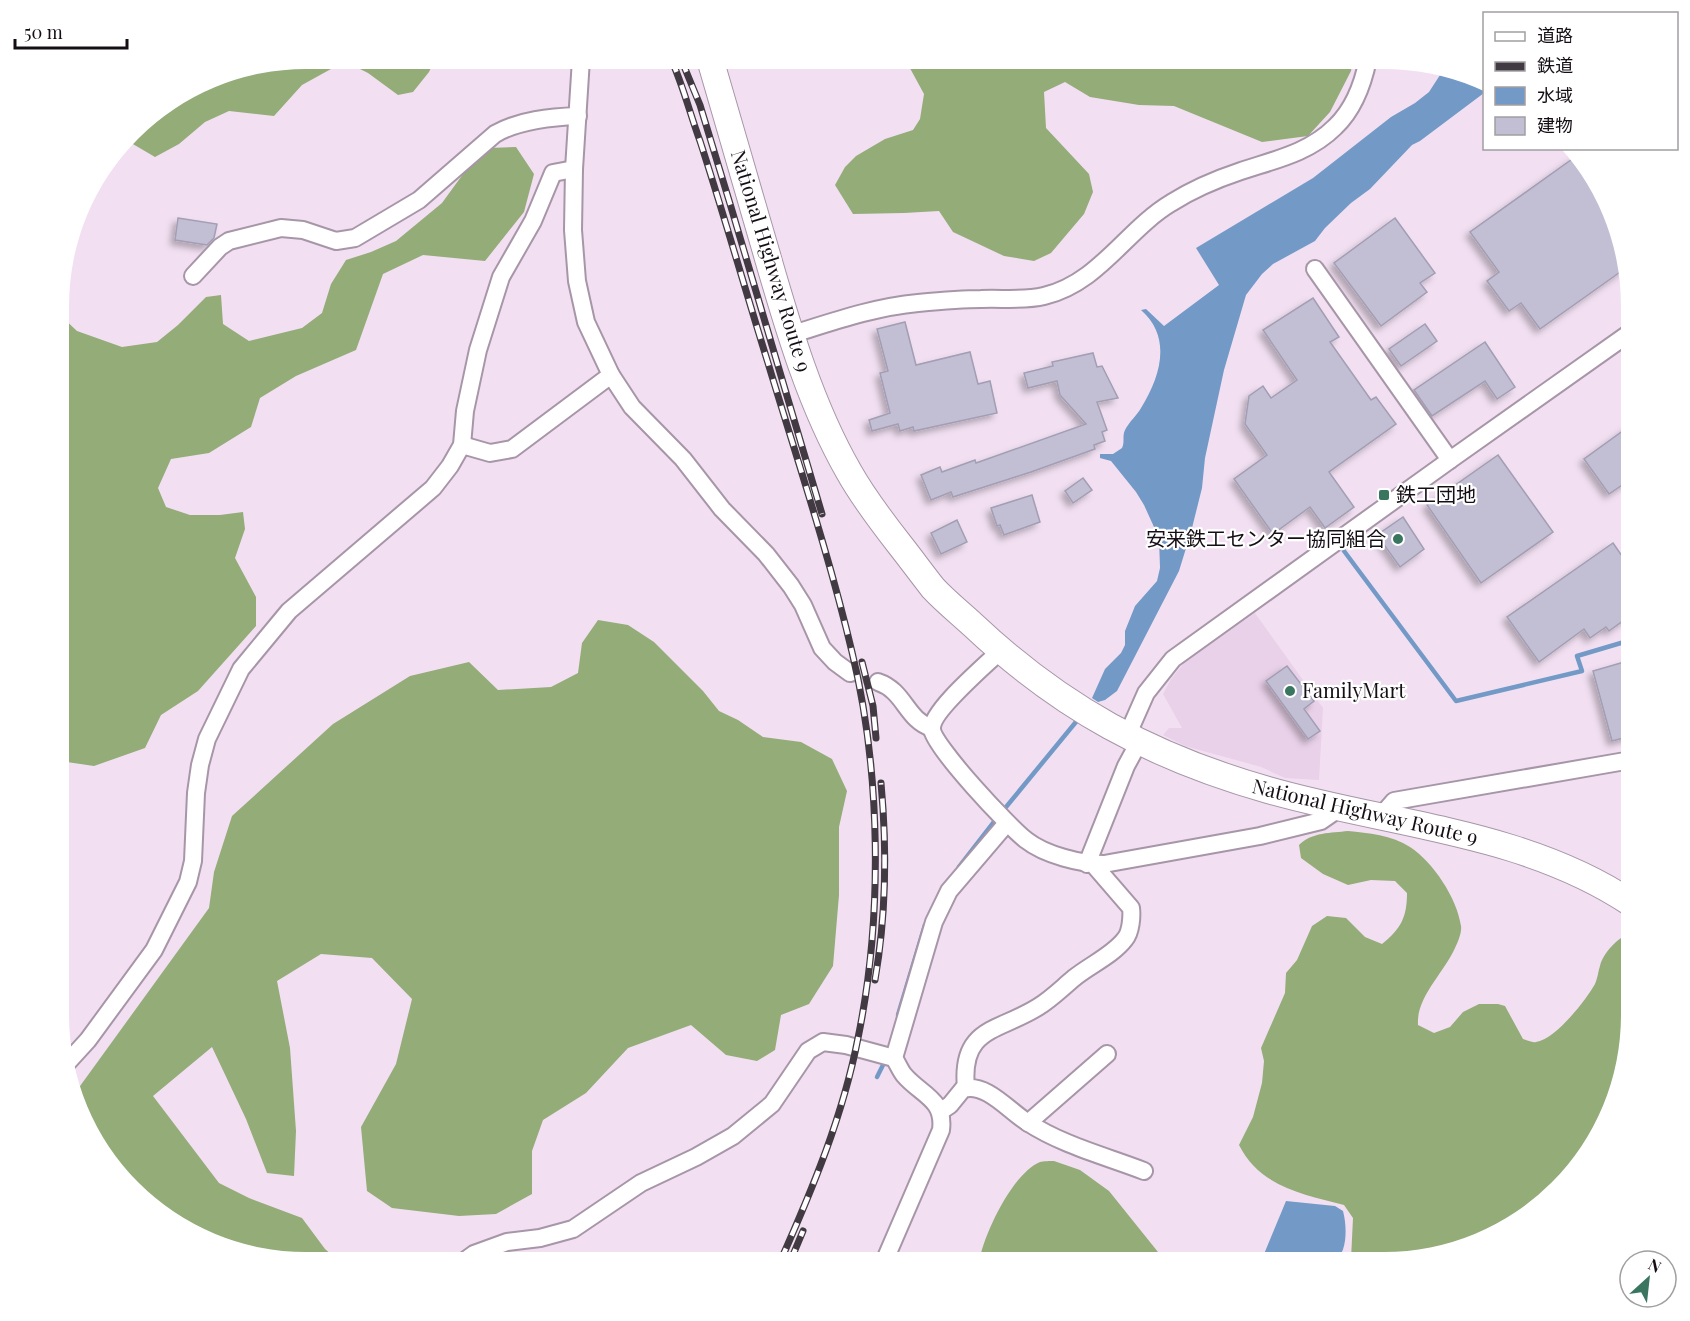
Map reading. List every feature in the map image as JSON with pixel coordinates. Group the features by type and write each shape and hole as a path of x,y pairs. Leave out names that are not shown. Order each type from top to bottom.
{"highway":[{"name":"National Highway Route 9","path":"713,69 790,335 825,421 849,472 887,528 934,589 1000,651 1081,711 1133,739 1215,773 1256,787 1336,807 1474,836 1557,865 1599,884 1621,897"}],"street":[{"path":"580,69 574,169 573,230 577,281 586,322 611,375 633,407 683,459 722,508 766,554 803,605 822,648 834,662 850,673"},
{"path":"790,335 891,306 980,298 1033,298 1062,291 1092,272 1151,217 1170,203 1218,180 1291,155 1324,136 1345,115 1355,100 1366,69"},
{"path":"193,276 220,247 229,241 281,228 303,230 336,241 355,238 419,200 503,129 555,117 578,116"},
{"path":"73,1057 154,950 188,882 193,861 200,765 207,739 241,669 289,611 433,488 450,466 462,445 465,411 478,350 501,277 532,221 553,173 574,169"},
{"path":"1315,269 1450,460"},
{"path":"1090,864 1133,739 1146,693 1173,658 1621,339"},
{"path":"462,445 490,453 512,449 611,375"},
{"path":"1000,651 946,703 935,718 932,728 934,737 965,777 1002,817 1027,841 1054,854 1090,864 1131,859 1260,836 1321,821 1334,812 1336,807"},
{"path":"878,682 889,686 897,693 916,721 932,728"},
{"path":"1381,816 1394,801 1621,762"},
{"path":"894,1058 934,922 949,891 1002,817"},
{"path":"966,1088 965,1062 976,1042 999,1025 1026,1014 1048,1000 1120,944 1128,934 1131,908 1090,864"},
{"path":"480,1252 507,1242 540,1238 573,1230 641,1183 696,1157 733,1136 772,1104 808,1051 823,1042 846,1044 894,1058 904,1074 935,1102 941,1111 941,1130 888,1252"},
{"path":"1028,1123 1107,1054"},
{"path":"941,1111 950,1105 963,1089 977,1088 1028,1123 1066,1143 1144,1171"}],"shaded area":[{"path":"1255,613 1323,708 1319,780 1285,778 1261,767 1185,746 1163,735 1169,728 1182,728 1163,694 1171,679 1185,662"}],"green space":[{"path":"331,69 302,85 274,116 229,111 205,122 179,144 155,157 133,144 162,118 201,93 244,77 275,71"},
{"path":"360,69 430,69 413,92 398,95"},
{"path":"910,69 1351,69 1330,112 1308,136 1262,142 1174,106 1139,105 1090,97 1065,82 1044,92 1046,128 1089,174 1093,192 1084,214 1051,253 1034,261 1004,256 953,232 939,211 853,214 835,185 845,167 856,156 885,139 913,130 920,119 924,94"},
{"path":"516,147 534,174 524,212 485,261 423,255 383,274 356,350 296,376 260,398 251,427 209,453 171,459 158,488 166,507 190,515 243,512 245,529 235,558 256,597 256,626 198,691 161,715 145,748 94,766 69,762 69,324 77,331 122,347 157,342 206,297 221,295 223,324 249,341 302,328 322,313 331,284 346,260 396,241 442,203 466,170 488,148"},
{"path":"598,620 628,625 654,642 703,691 719,711 738,720 763,737 801,742 832,759 847,791 839,827 839,895 833,966 809,1004 781,1015 775,1050 757,1061 726,1055 691,1025 628,1048 586,1093 543,1120 532,1151 532,1194 496,1214 459,1216 392,1208 367,1191 361,1127 396,1064 412,999 372,958 321,954 277,981 290,1048 296,1131 294,1176 267,1173 246,1119 212,1047 153,1096 219,1183 249,1198 302,1218 328,1252 275,1250 244,1244 201,1228 174,1212 138,1183 109,1147 93,1120 80,1086 209,908 214,872 232,816 333,724 410,676 469,662 498,690 551,687 578,673 582,643"},
{"path":"1348,831 1388,837 1403,843 1419,854 1443,882 1455,904 1461,931 1456,946 1421,1005 1418,1025 1434,1033 1450,1027 1463,1012 1479,1004 1498,1004 1505,1006 1523,1039 1531,1042 1544,1040 1561,1027 1585,1000 1595,984 1602,961 1621,938 1619,1046 1613,1077 1603,1106 1589,1134 1552,1183 1528,1203 1489,1228 1446,1244 1415,1250 1351,1252 1353,1218 1344,1205 1298,1192 1271,1180 1258,1171 1239,1145 1253,1117 1262,1083 1264,1061 1261,1048 1285,993 1286,973 1297,960 1312,926 1327,916 1346,918 1365,937 1382,944 1398,928 1406,909 1407,893 1395,881 1371,880 1348,885 1323,874 1301,858 1299,845 1322,834"},
{"path":"1054,1161 1080,1170 1109,1191 1158,1252 982,1252 993,1221 1010,1192 1019,1179 1040,1162"}],"water":[{"path":"1440,76 1475,87 1483,90 1483,94 1412,145 1370,189 1351,203 1325,228 1315,241 1273,264 1246,295 1224,370 1205,458 1202,488 1179,571 1117,691 1098,702 1092,698 1105,669 1121,653 1125,645 1125,631 1135,606 1157,581 1160,568 1159,538 1144,505 1111,461 1100,458 1100,454 1113,454 1122,448 1125,430 1148,396 1158,370 1160,344 1157,332 1141,310 1146,309 1164,326 1219,285 1196,248 1313,178 1391,117 1429,92"},
{"path":"1286,1201 1335,1206 1343,1211 1346,1231 1342,1252 1265,1252"}],"building":[{"path":"1571,160 1589,187 1603,215 1613,244 1619,273 1540,329 1521,303 1509,311 1487,281 1499,272 1470,232"},
{"path":"178,218 217,224 214,238 207,245 175,240"},
{"path":"1395,218 1435,273 1420,283 1427,292 1381,326 1334,263"},
{"path":"1313,298 1339,337 1330,342 1371,400 1376,397 1396,424 1329,472 1354,507 1325,528 1310,507 1273,534 1234,479 1267,455 1245,424 1249,396 1263,386 1271,398 1297,380 1263,330"},
{"path":"905,322 916,365 970,352 978,384 990,381 997,413 914,431 913,427 900,431 898,424 872,431 869,420 890,413 880,373 888,371 877,329"},
{"path":"1425,324 1437,341 1401,366 1389,349"},
{"path":"1485,342 1515,387 1497,399 1485,381 1432,416 1414,390"},
{"path":"1093,353 1097,367 1102,366 1118,398 1097,402 1107,430 1102,432 1105,441 1094,445 1095,449 1031,472 953,497 951,492 931,500 921,475 940,467 942,472 975,460 976,463 1086,424 1060,395 1057,381 1028,388 1024,373 1053,366 1052,362"},
{"path":"1621,432 1621,486 1609,494 1584,459"},
{"path":"1498,455 1553,532 1481,583 1427,505"},
{"path":"1083,478 1092,490 1073,503 1065,491"},
{"path":"1032,495 1040,522 1004,535 1000,525 997,526 991,508"},
{"name":"安来鉄工センター協同組合","path":"1403,517 1424,549 1400,567 1377,535"},
{"path":"957,520 967,542 941,554 931,533"},
{"path":"1613,543 1621,555 1621,622 1609,631 1606,627 1590,638 1584,629 1539,662 1507,617"},
{"path":"1621,663 1621,739 1612,741 1593,671"},
{"name":"FamilyMart","path":"1287,666 1314,701 1304,709 1320,731 1308,739 1266,681"}],"waterway":[{"path":"1344,551 1456,701 1582,671 1577,656 1621,643"},
{"path":"959,867 1080,717"},
{"path":"898,1015 925,925"},
{"path":"877,1077 885,1061"}],"tunnel":[{"path":"850,673 878,682"}],"railway":[{"path":"675,69 709,169 833,579 862,698 869,746 873,795 875,894 866,992 852,1067 844,1096 815,1180 784,1252"},
{"path":"685,69 700,105 822,514"},
{"path":"862,662 873,706 876,738"},
{"path":"875,980 884,882 881,783"},
{"path":"794,1252 803,1231"}],"place":[{"name":"鉄工団地","path":"1384,495"},
{"name":"安来鉄工センター協同組合","path":"1398,539"},
{"name":"FamilyMart","path":"1290,691"}]}
